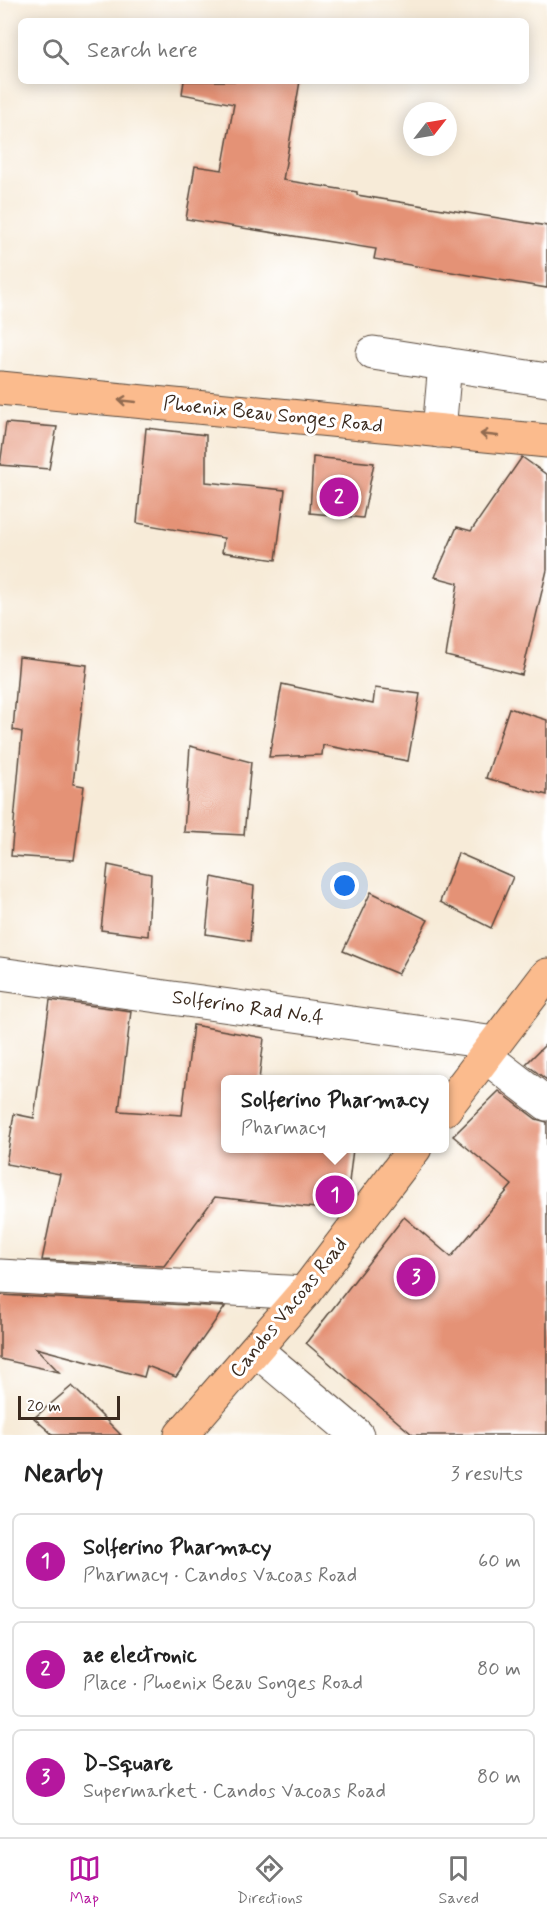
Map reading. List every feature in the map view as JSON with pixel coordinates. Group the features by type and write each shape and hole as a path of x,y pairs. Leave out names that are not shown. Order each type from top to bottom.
{"main road":[{"name":"Phoenix Beau Songes Road","path":"0,388 547,441"},
{"path":"449,1102 547,975"},
{"name":"Candos Vacoas Road","path":"181,1435 304,1293 412,1153"}],"street":[{"path":"373,353 547,380"},
{"path":"439,431 445,364"},
{"name":"Solferino Rad No.4","path":"0,974 490,1049"},
{"path":"490,1049 547,1104"},
{"path":"0,1276 304,1293"},
{"path":"256,1350 357,1435"}],"building":[{"path":"184,84 299,84 283,180 357,192 357,195 547,226 547,288 374,259 376,249 186,219 195,166 222,170 234,104 182,94"},
{"path":"6,423 57,427 49,469 0,465"},
{"path":"146,428 206,435 206,482 285,490 276,560 222,552 224,538 137,523"},
{"path":"313,457 374,463 363,518 310,513"},
{"path":"522,457 547,475 547,570 522,675 446,656 458,583 435,577 457,527 471,531"},
{"path":"19,657 87,665 73,784 84,786 74,860 11,856 22,732 13,730"},
{"path":"282,684 373,704 375,688 420,694 408,761 323,745 322,755 269,757"},
{"path":"509,708 547,720 547,795 486,778"},
{"path":"190,746 251,762 244,835 184,832"},
{"path":"458,853 513,877 491,928 440,902"},
{"path":"108,865 151,874 148,936 101,930"},
{"path":"212,877 254,886 250,941 206,934"},
{"path":"371,892 428,920 398,974 343,951"},
{"path":"50,1000 131,1011 119,1111 182,1115 193,1025 264,1038 260,1075 221,1075 221,1153 353,1153 346,1207 343,1211 215,1197 164,1266 42,1260 60,1174 6,1164 14,1114 34,1118"},
{"path":"547,1043 547,1080 526,1064"},
{"path":"499,1091 536,1119 547,1122 547,1435 413,1435 306,1343 404,1217 451,1257 512,1185 453,1136"},
{"path":"0,1295 225,1307 176,1377 147,1366 144,1377 36,1348 59,1372 0,1359"},
{"path":"72,1386 121,1435 53,1435 34,1418"}],"place":[{"name":"ae electronic","path":"339,497"},
{"name":"Solferino Pharmacy","path":"335,1195"},
{"name":"D-Square","path":"416,1277"}]}
